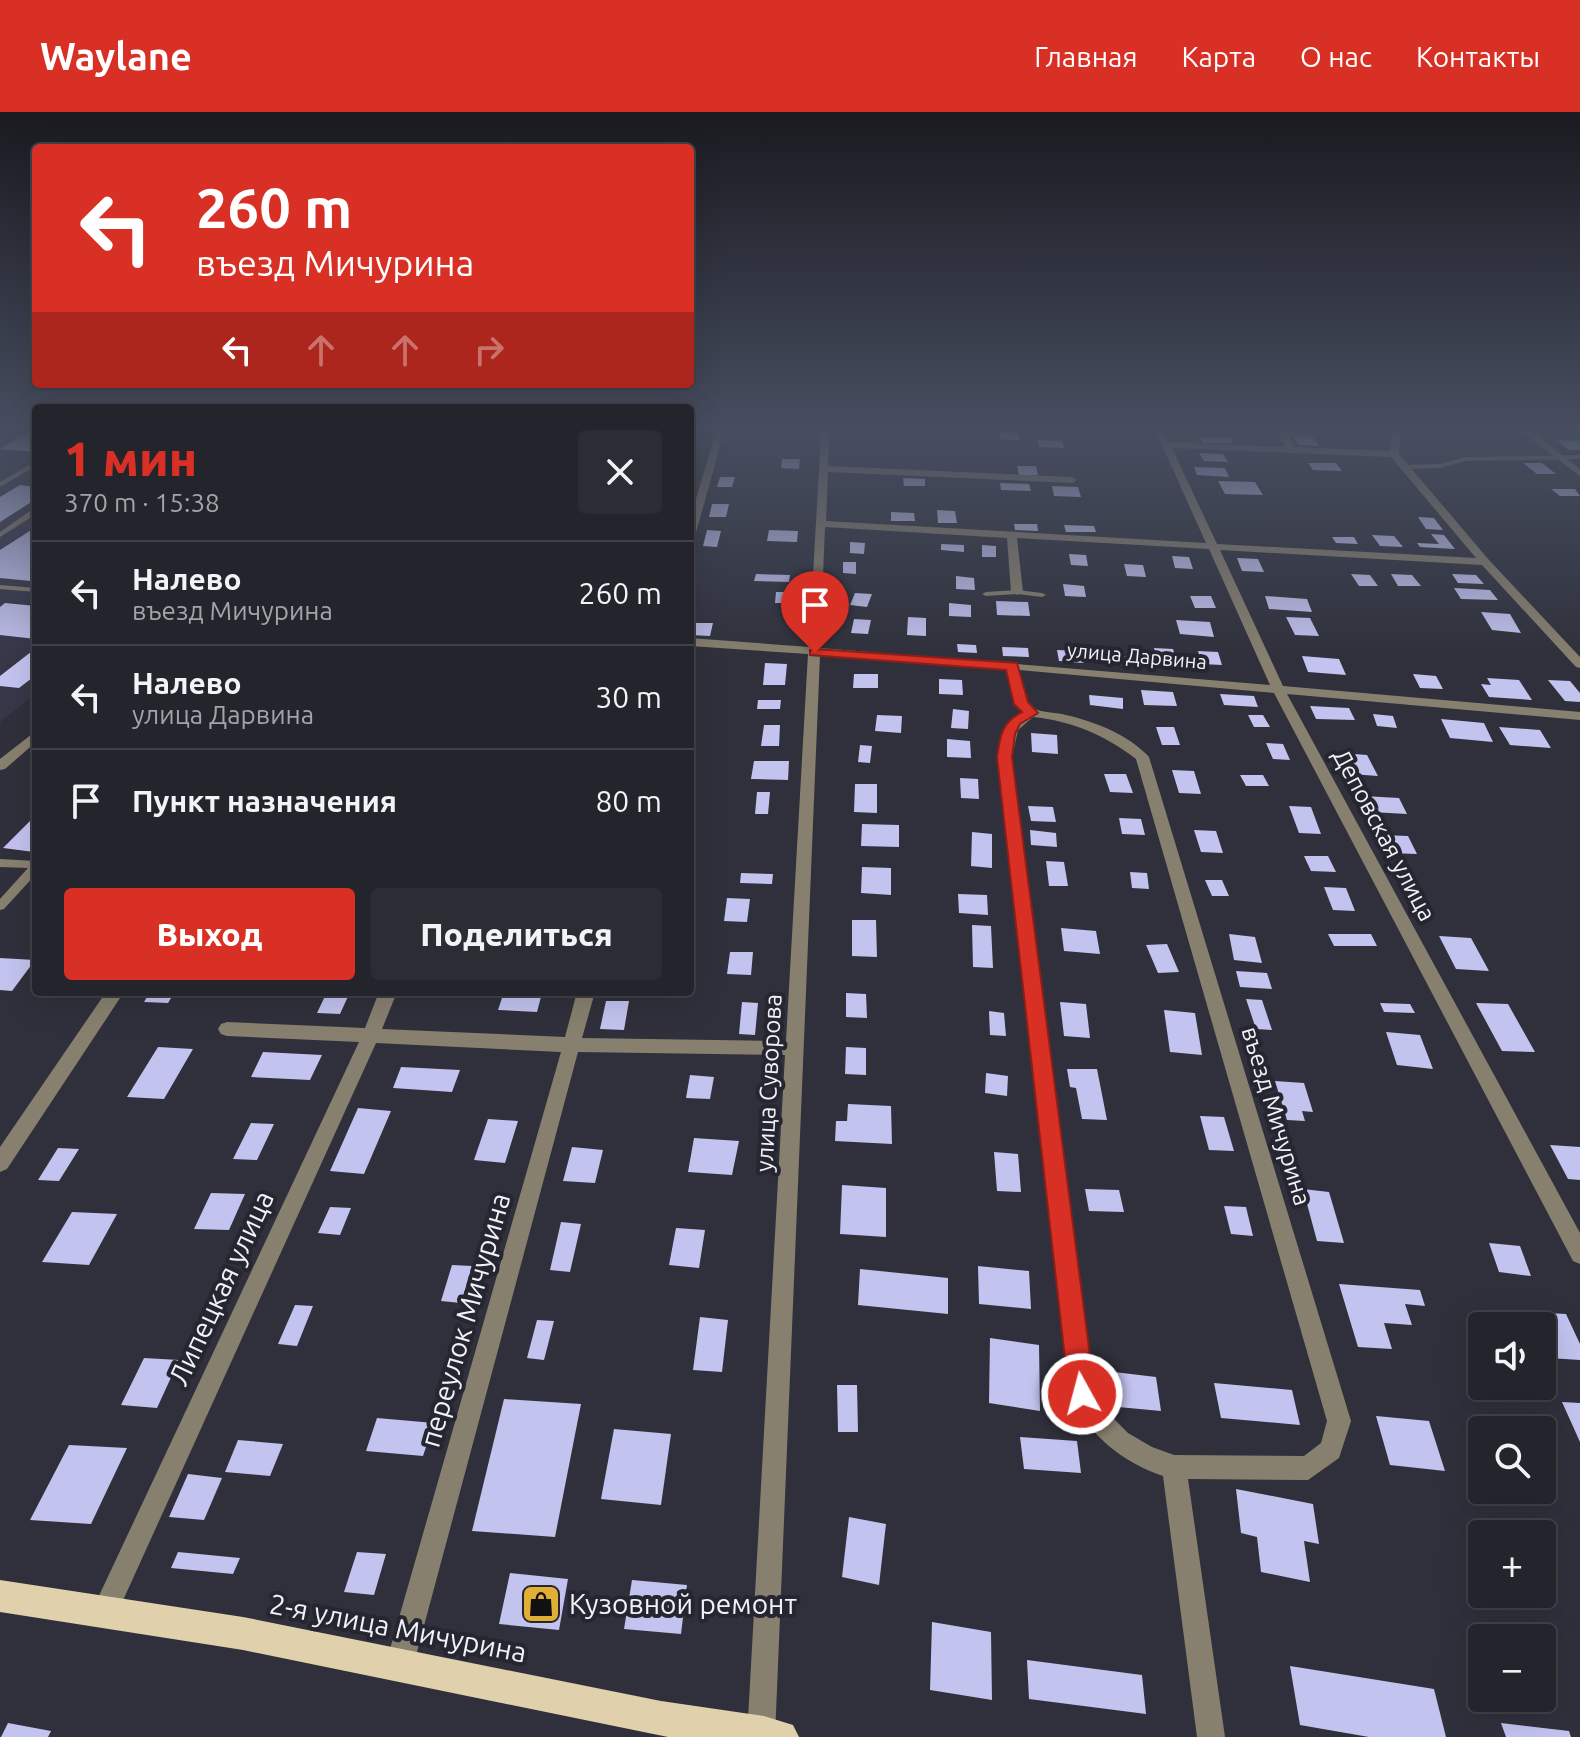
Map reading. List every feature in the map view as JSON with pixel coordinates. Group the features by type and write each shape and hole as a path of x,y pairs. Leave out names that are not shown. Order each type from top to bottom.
{"main road":[{"name":"2-я улица Мичурина","path":"0,1596 106,1609 400,1663 683,1723 768,1735"}],"street":[{"name":"улица Суворова","path":"768,1735 795,1048 822,508"},
{"name":"Деповская улица","path":"1194,508 1278,688 1580,1254"},
{"path":"1439,508 1580,664"},
{"path":"821,524 1485,562"},
{"path":"1012,534 1017,592"},
{"name":"улица Дарвина","path":"694,642 1278,688 1580,716"},
{"path":"1012,666 1021,704 1031,713"},
{"name":"въезд Мичурина","path":"1031,713 1056,715 1092,726 1119,738 1142,757 1339,1421 1331,1450 1308,1468 1174,1467 1144,1458 1120,1442 1098,1421 1082,1394 1005,757 1008,734 1014,721 1031,713"},
{"path":"0,766 32,738"},
{"path":"0,1163 112,996"},
{"name":"Липецкая улица","path":"106,1609 386,996"},
{"name":"переулок Мичурина","path":"400,1663 585,996"},
{"path":"227,1029 573,1045 795,1048"},
{"path":"1174,1467 1211,1737"}],"lane":[{"path":"0,535 32,514"},
{"path":"0,587 32,590"},
{"path":"986,594 1017,592 1042,595"},
{"path":"0,863 32,866"},
{"path":"0,906 32,870"}],"shaded area":[{"path":"0,508 32,508 32,696 0,722"}],"building":[{"path":"0,508 22,508 0,522"},
{"path":"711,508 728,508 726,517 709,517"},
{"path":"937,510 955,511 957,523 938,523"},
{"path":"891,512 914,513 915,521 891,521"},
{"path":"1418,517 1434,518 1443,530 1426,529"},
{"path":"1014,524 1037,524 1038,531 1015,530"},
{"path":"1064,525 1094,526 1096,532 1066,532"},
{"path":"32,530 32,580 0,578 0,550"},
{"path":"707,530 721,531 717,547 703,546"},
{"path":"769,530 798,531 797,542 767,541"},
{"path":"1431,534 1444,535 1455,549 1420,547 1417,543 1439,544"},
{"path":"1372,535 1394,536 1403,547 1380,546"},
{"path":"1332,537 1354,537 1358,544 1336,543"},
{"path":"850,542 865,543 864,554 850,553"},
{"path":"941,544 964,545 964,552 941,550"},
{"path":"982,545 996,546 996,557 982,557"},
{"path":"1069,554 1086,555 1088,566 1071,565"},
{"path":"1172,556 1189,557 1193,569 1175,568"},
{"path":"1237,558 1258,559 1264,572 1242,571"},
{"path":"843,562 856,562 856,574 843,573"},
{"path":"1124,564 1143,565 1146,577 1127,576"},
{"path":"756,574 790,575 789,582 754,581"},
{"path":"1351,574 1370,575 1378,586 1359,586"},
{"path":"1391,574 1412,575 1421,586 1398,586"},
{"path":"1452,574 1476,575 1484,584 1458,583"},
{"path":"956,576 974,578 975,590 956,589"},
{"path":"1063,584 1084,586 1086,597 1065,596"},
{"path":"1454,588 1490,590 1498,600 1461,599"},
{"path":"776,592 789,592 788,603 775,603"},
{"path":"855,593 872,594 867,607 850,605"},
{"path":"1190,596 1211,596 1216,608 1195,608"},
{"path":"1265,596 1307,599 1312,612 1269,609"},
{"path":"996,601 1028,602 1030,616 997,615"},
{"path":"5,603 32,606 32,639 0,635 0,607"},
{"path":"949,603 971,605 971,617 949,616"},
{"path":"1481,612 1510,614 1521,633 1492,630"},
{"path":"908,617 926,618 926,636 907,635"},
{"path":"1286,617 1310,618 1319,636 1295,635"},
{"path":"854,619 871,620 868,634 851,633"},
{"path":"1176,620 1210,622 1214,637 1180,634"},
{"path":"694,623 713,623 710,636 694,635"},
{"path":"957,644 976,645 977,653 958,652"},
{"path":"1002,647 1028,648 1029,657 1003,656"},
{"path":"1154,648 1173,649 1179,668 1159,667"},
{"path":"1057,650 1082,651 1084,663 1059,661"},
{"path":"32,651 32,678 19,688 0,686 0,676"},
{"path":"1198,651 1218,652 1222,665 1202,664"},
{"path":"1105,656 1132,657 1134,666 1106,664"},
{"path":"1302,656 1339,659 1346,675 1308,672"},
{"path":"765,663 787,664 785,685 763,685"},
{"path":"854,674 878,674 878,688 853,688"},
{"path":"1413,674 1436,676 1443,689 1420,688"},
{"path":"1487,678 1519,680 1532,700 1489,697 1481,684 1491,685"},
{"path":"939,679 962,680 963,695 939,694"},
{"path":"1548,680 1570,681 1580,693 1580,702 1565,701"},
{"path":"1141,690 1173,692 1177,706 1144,705"},
{"path":"1220,694 1254,696 1258,707 1224,705"},
{"path":"1089,695 1123,698 1123,709 1090,705"},
{"path":"758,700 781,700 780,709 757,709"},
{"path":"1310,706 1349,708 1355,720 1316,719"},
{"path":"953,709 969,711 968,729 951,728"},
{"path":"1373,714 1393,716 1397,728 1377,726"},
{"path":"877,715 902,716 901,733 875,731"},
{"path":"1248,715 1263,715 1270,727 1254,727"},
{"path":"1441,719 1484,723 1493,742 1450,738"},
{"path":"764,725 780,725 779,746 761,746"},
{"path":"1156,727 1174,727 1180,745 1162,745"},
{"path":"1499,727 1540,730 1551,748 1510,745"},
{"path":"1031,733 1057,735 1058,754 1032,752"},
{"path":"947,739 970,741 971,758 947,757"},
{"path":"1266,743 1283,744 1290,760 1273,759"},
{"path":"860,745 872,746 870,763 858,762"},
{"path":"1341,753 1367,755 1378,776 1351,774"},
{"path":"754,761 789,761 788,780 751,779"},
{"path":"1172,770 1194,771 1201,794 1179,793"},
{"path":"1104,774 1126,774 1133,793 1110,792"},
{"path":"1240,775 1263,775 1269,786 1246,786"},
{"path":"960,778 978,779 979,799 961,798"},
{"path":"855,784 877,784 877,813 854,812"},
{"path":"757,792 770,792 768,814 755,814"},
{"path":"1363,796 1399,798 1407,814 1371,812"},
{"path":"1028,806 1053,807 1056,822 1031,821"},
{"path":"1289,806 1311,807 1321,834 1299,833"},
{"path":"1119,818 1141,819 1145,835 1122,834"},
{"path":"32,819 32,852 3,848"},
{"path":"862,824 899,825 899,847 861,846"},
{"path":"1030,830 1056,833 1057,847 1031,845"},
{"path":"1194,830 1216,831 1223,853 1201,852"},
{"path":"972,832 992,834 992,868 971,866"},
{"path":"1380,835 1408,836 1417,854 1389,853"},
{"path":"1304,856 1328,856 1336,872 1311,871"},
{"path":"1046,861 1064,862 1068,886 1049,886"},
{"path":"862,867 891,868 891,895 861,893"},
{"path":"1130,872 1147,873 1149,889 1132,888"},
{"path":"741,873 773,874 772,884 740,883"},
{"path":"1205,880 1222,880 1229,896 1212,896"},
{"path":"1324,887 1346,888 1355,911 1333,910"},
{"path":"958,894 987,895 988,915 959,913"},
{"path":"727,898 750,899 747,922 724,921"},
{"path":"852,920 876,920 877,957 852,956"},
{"path":"972,925 991,926 993,968 973,967"},
{"path":"1061,928 1096,931 1100,954 1064,951"},
{"path":"1229,934 1255,937 1262,963 1234,960"},
{"path":"1328,934 1371,934 1377,946 1334,946"},
{"path":"1439,936 1471,938 1489,971 1456,969"},
{"path":"1167,944 1179,972 1158,973 1146,945"},
{"path":"730,952 753,952 751,975 727,974"},
{"path":"0,958 32,960 12,991 0,990"},
{"path":"1236,971 1267,973 1272,989 1240,987"},
{"path":"846,993 866,994 867,1018 846,1017"},
{"path":"148,996 172,996 168,1003 144,1002"},
{"path":"325,996 348,996 340,1014 317,1013"},
{"path":"503,996 541,996 537,1012 498,1010"},
{"path":"1246,999 1262,1000 1272,1030 1256,1029"},
{"path":"606,1001 629,1001 624,1030 600,1029"},
{"path":"742,1002 758,1003 755,1035 739,1034"},
{"path":"1060,1002 1086,1004 1090,1038 1064,1036"},
{"path":"1380,1003 1410,1004 1415,1013 1384,1012"},
{"path":"1476,1003 1508,1004 1535,1052 1502,1051"},
{"path":"1164,1010 1195,1013 1202,1055 1170,1052"},
{"path":"989,1011 1004,1013 1006,1036 990,1035"},
{"path":"1386,1032 1420,1035 1433,1069 1397,1065"},
{"path":"158,1047 193,1049 164,1099 127,1097"},
{"path":"846,1047 866,1048 866,1075 845,1074"},
{"path":"263,1052 322,1055 310,1080 251,1077"},
{"path":"401,1067 460,1070 452,1092 393,1088"},
{"path":"1067,1069 1097,1069 1107,1120 1082,1119 1076,1088 1070,1087"},
{"path":"986,1073 1008,1076 1007,1096 985,1093"},
{"path":"690,1075 714,1077 710,1099 686,1098"},
{"path":"1275,1081 1304,1083 1313,1112 1302,1111 1305,1121 1287,1120"},
{"path":"848,1104 891,1106 892,1144 835,1141 836,1121 847,1121"},
{"path":"358,1108 391,1111 364,1174 330,1171"},
{"path":"1200,1116 1224,1117 1234,1151 1209,1150"},
{"path":"488,1119 518,1121 505,1163 474,1160"},
{"path":"251,1123 274,1124 257,1160 233,1159"},
{"path":"694,1138 739,1141 732,1175 688,1172"},
{"path":"1550,1145 1580,1147 1580,1180 1568,1179"},
{"path":"572,1147 603,1150 595,1183 563,1181"},
{"path":"58,1148 79,1149 59,1181 38,1180"},
{"path":"994,1152 1018,1154 1021,1192 997,1191"},
{"path":"842,1185 886,1188 886,1237 840,1234"},
{"path":"1085,1189 1119,1190 1124,1212 1089,1211"},
{"path":"1303,1189 1329,1192 1344,1243 1317,1241"},
{"path":"211,1193 245,1194 229,1230 194,1229"},
{"path":"1224,1206 1246,1207 1253,1236 1231,1234"},
{"path":"330,1207 351,1208 340,1235 318,1233"},
{"path":"72,1212 117,1214 89,1265 42,1262"},
{"path":"561,1222 581,1224 570,1272 550,1270"},
{"path":"676,1228 705,1230 699,1268 669,1265"},
{"path":"1489,1243 1520,1246 1531,1276 1499,1272"},
{"path":"452,1265 472,1266 461,1303 441,1301"},
{"path":"978,1266 1029,1271 1031,1309 979,1304"},
{"path":"860,1269 948,1278 948,1314 858,1305"},
{"path":"1339,1284 1420,1290 1425,1306 1405,1304 1412,1325 1384,1323 1392,1349 1358,1347"},
{"path":"295,1305 313,1306 297,1346 278,1344"},
{"path":"1556,1313 1566,1314 1580,1344 1580,1360 1556,1358"},
{"path":"700,1317 728,1320 722,1372 693,1370"},
{"path":"537,1320 554,1321 544,1360 527,1358"},
{"path":"990,1338 1039,1345 1040,1411 989,1403"},
{"path":"144,1358 179,1360 157,1408 121,1405"},
{"path":"1114,1372 1156,1377 1161,1411 1118,1407"},
{"path":"1214,1383 1292,1390 1300,1425 1221,1418"},
{"path":"837,1385 857,1385 858,1432 838,1432"},
{"path":"504,1399 581,1404 555,1537 472,1531"},
{"path":"1562,1402 1580,1403 1580,1442"},
{"path":"1376,1416 1429,1421 1445,1471 1390,1465"},
{"path":"377,1418 434,1423 423,1456 366,1451"},
{"path":"614,1429 671,1434 661,1505 601,1499"},
{"path":"1020,1437 1077,1441 1081,1473 1024,1469"},
{"path":"238,1440 283,1444 270,1476 225,1472"},
{"path":"69,1445 127,1448 91,1524 30,1520"},
{"path":"188,1474 222,1478 204,1520 169,1517"},
{"path":"1236,1489 1313,1504 1319,1544 1304,1541 1310,1582 1261,1572 1257,1537 1241,1533"},
{"path":"849,1517 886,1524 879,1585 842,1577"},
{"path":"178,1552 240,1558 233,1574 171,1568"},
{"path":"357,1552 386,1554 374,1595 344,1592"},
{"path":"510,1573 568,1579 559,1630 499,1624"},
{"path":"632,1580 687,1585 681,1634 624,1629"},
{"path":"932,1622 991,1632 992,1700 930,1690"},
{"path":"1027,1660 1142,1675 1146,1714 1029,1699"},
{"path":"1290,1666 1434,1689 1446,1737 1369,1737 1300,1725"},
{"path":"8,1723 51,1731 48,1737 1,1737"},
{"path":"1501,1723 1569,1731 1571,1737 1506,1737"}],"place":[{"name":"Кузовной ремонт","path":"541,1604"}],"route":[{"path":"815,653 1012,666 1021,704 1031,713 1014,721 1008,734 1005,757 1082,1394"}]}
